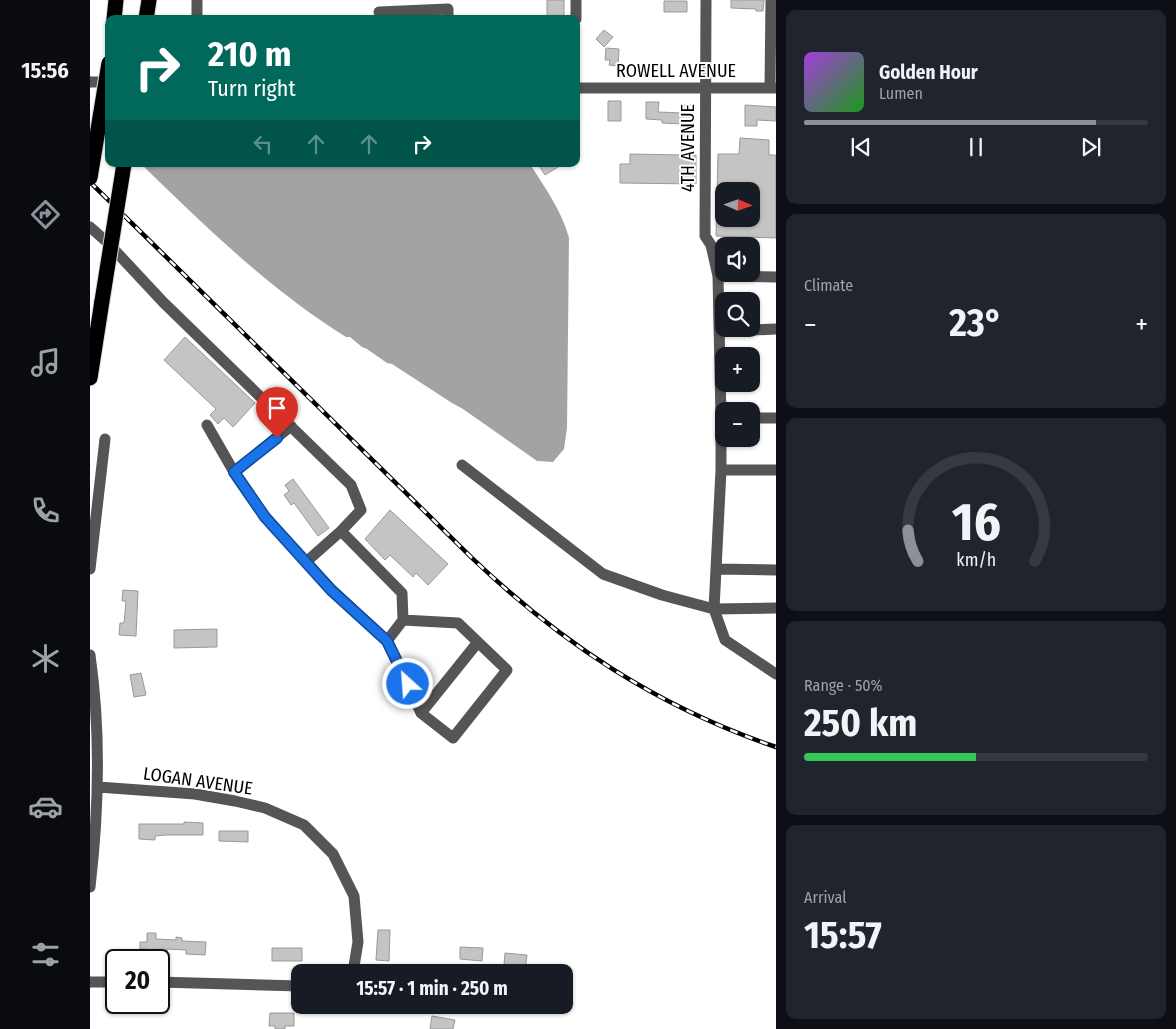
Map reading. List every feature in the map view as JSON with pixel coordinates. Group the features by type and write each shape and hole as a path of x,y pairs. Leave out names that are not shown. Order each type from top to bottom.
{"highway":[{"path":"114,15 116,0"},
{"path":"147,15 149,0"},
{"path":"90,178 105,87"},
{"path":"90,378 124,167"}],"street":[{"path":"197,0 197,15"},
{"path":"576,0 576,15"},
{"name":"4TH AVENUE","path":"706,0 705,236 711,245 715,263"},
{"path":"771,0 773,88"},
{"path":"379,12 448,9"},
{"path":"90,82 105,82"},
{"name":"ROWELL AVENUE","path":"580,88 773,88"},
{"path":"90,227 107,242 163,302 351,485 361,510 341,531 306,562"},
{"path":"760,277 776,277"},
{"path":"718,282 722,402"},
{"path":"760,330 776,330"},
{"path":"760,418 776,418"},
{"path":"207,426 234,472 265,517 331,590 387,641 421,713 453,738 507,670 458,623 403,620"},
{"path":"234,472 291,426"},
{"path":"90,569 105,439"},
{"path":"721,447 714,608 725,640 776,674"},
{"path":"462,465 603,574 662,595 714,608 776,608"},
{"path":"721,470 776,470"},
{"path":"341,531 402,593 403,620 387,641"},
{"path":"716,569 776,570"},
{"path":"421,713 478,642"},
{"path":"90,655 97,727 98,787 90,887"},
{"name":"LOGAN AVENUE","path":"98,787 195,794 219,798 265,808 304,825 333,854 354,896 358,942 354,964"},
{"path":"90,982 105,982"},
{"path":"170,982 291,986"}],"shaded area":[{"path":"144,167 532,167 558,209 569,238 567,428 564,449 553,462 537,461 463,409 392,364 387,363 350,337 346,337 318,319 265,278 189,211"}],"building":[{"path":"547,0 564,0 564,15 547,15"},
{"path":"731,0 764,0 763,11 731,8"},
{"path":"664,1 687,1 687,12 664,12"},
{"path":"604,30 613,37 604,47 596,39"},
{"path":"606,48 619,49 618,66 609,65 610,60 605,60"},
{"path":"608,101 621,101 621,121 608,121"},
{"path":"646,102 659,102 658,112 683,113 683,105 693,105 695,140 691,140 691,155 696,155 696,184 620,183 620,164 630,164 630,154 682,155 682,124 662,123 662,120 646,119"},
{"path":"745,105 776,107 776,121 757,120 757,126 745,126"},
{"path":"740,138 769,140 769,155 776,155 776,238 716,236 716,228 760,228 760,182 717,182 718,154 739,154"},
{"path":"540,167 558,167 545,175"},
{"path":"185,337 255,403 233,427 224,418 218,424 210,415 216,409 164,360"},
{"path":"293,479 329,528 318,536 294,503 291,505 284,495 289,491 285,485"},
{"path":"390,510 448,564 428,585 416,573 413,577 390,555 385,560 365,539"},
{"path":"123,590 138,591 136,636 119,635 120,623 124,623 126,601 122,601"},
{"path":"217,629 217,647 174,648 174,630"},
{"path":"141,673 146,695 134,697 130,675"},
{"path":"184,822 203,823 203,835 165,835 155,836 155,840 139,839 139,824 184,824"},
{"path":"219,831 248,831 248,842 219,841"},
{"path":"378,930 390,930 389,961 376,960"},
{"path":"147,933 156,933 156,939 176,940 176,937 182,938 182,941 206,942 205,955 186,954 186,950 140,949 140,942 147,942"},
{"path":"460,947 483,948 482,961 460,959"},
{"path":"272,948 302,948 302,961 272,961"},
{"path":"505,953 527,955 526,964 504,964"},
{"path":"270,1013 294,1014 294,1026 285,1026 285,1029 275,1029 275,1026 269,1026"},
{"path":"432,1016 455,1020 453,1029 430,1029"}],"railway":[{"path":"90,182 472,558 540,618 576,645 651,692 691,713 776,747"}],"route":[{"path":"277,438 234,472 265,517 331,590 387,641 408,684"}]}
